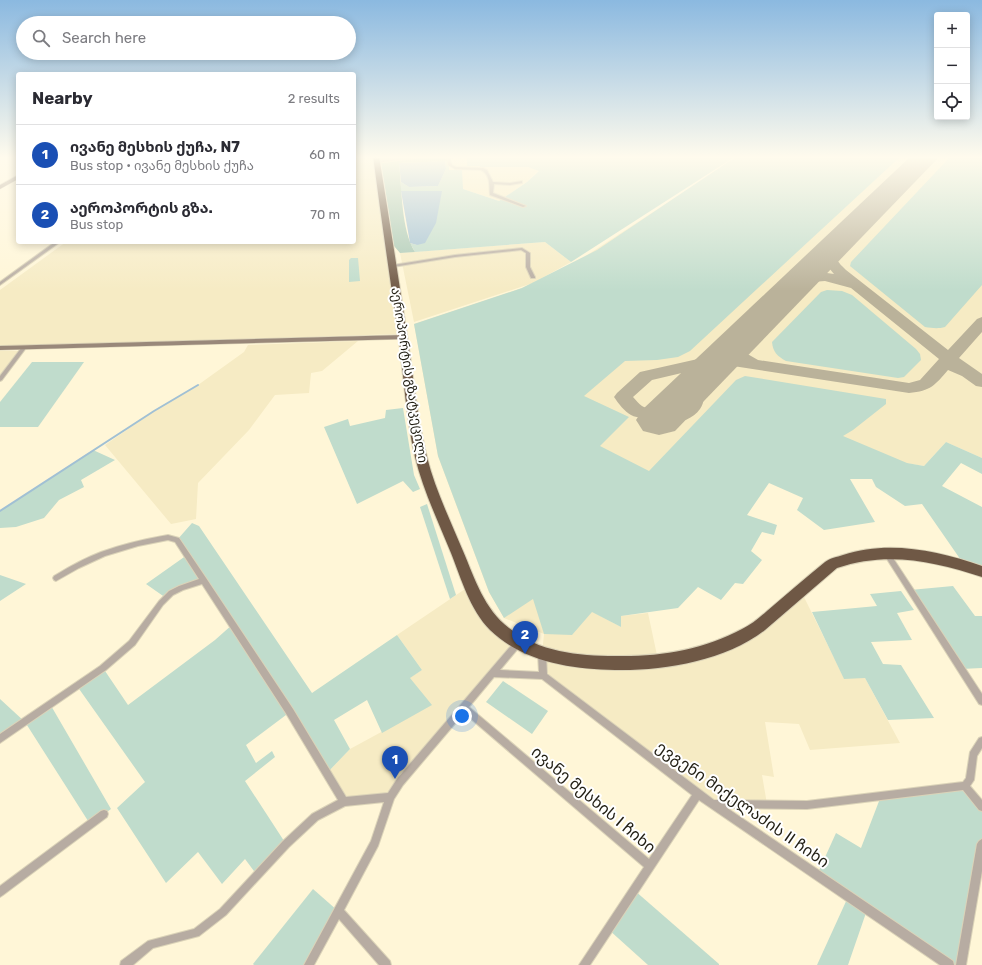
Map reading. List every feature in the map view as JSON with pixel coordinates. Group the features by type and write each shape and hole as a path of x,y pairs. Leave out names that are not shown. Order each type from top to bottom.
{"highway":[{"name":"აეროპორტის გზატკეცილი","path":"383,201 410,392 421,457 430,485 477,597 495,624 518,643 542,654 561,659 595,663 626,664 690,655 723,646 750,633 832,564 849,557 886,552 902,553 943,560 982,572"}],"street":[{"path":"510,201 524,206"},
{"path":"0,284 55,244"},
{"path":"393,266 455,256 522,249 528,253 528,267 534,277"},
{"path":"0,348 403,336"},
{"path":"0,379 24,348"},
{"path":"56,578 103,554 138,543 168,537 177,540 290,712 344,802"},
{"path":"886,552 982,701"},
{"path":"0,739 103,668 132,643 161,603 171,593 204,580"},
{"path":"309,965 375,843 390,797 400,782 518,643"},
{"path":"493,672 543,676 542,654"},
{"name":"ევგენი მიქელაძის II ჩიხი","path":"543,676 698,794 949,965"},
{"name":"ივანე მესხის I ჩიხი","path":"464,708 650,866 584,965"},
{"path":"713,804 807,805 965,786 970,780 973,755 982,741"},
{"path":"965,786 982,807"},
{"path":"650,866 698,794"},
{"path":"125,965 151,944 196,933 223,912 286,844 315,817 344,802 390,797"},
{"path":"0,892 104,814"},
{"path":"961,965 982,844"},
{"path":"338,911 386,965"}],"shaded area":[{"path":"356,201 378,201 397,334 0,347 0,290 63,244 356,244"},
{"path":"670,201 982,201 982,458 946,442 924,466 790,445 593,612 621,627 621,616 648,613 658,660 723,646 801,591 844,678 865,678 900,743 810,750 799,724 765,722 774,777 762,775 767,804 713,804 543,676 542,654 544,634 504,618 489,592 438,456 414,324 522,288 578,261"},
{"path":"545,242 571,262 533,283 414,322 400,253"},
{"path":"358,341 322,371 311,373 309,393 275,395 249,430 198,483 196,519 171,524 105,445 154,411 198,385 244,352 248,345"},
{"path":"0,351 19,351 0,375"},
{"path":"471,585 518,643 390,797 344,802 327,773 350,749 431,705 409,678 422,670 397,635"}],"green space":[{"path":"387,201 403,201 407,232 410,243 415,252 400,253 394,246"},
{"path":"437,201 666,201 571,262 545,242 415,252 410,243 417,245"},
{"path":"670,201 852,201 690,351 678,357 657,360 625,361 584,396 629,417 600,446 649,471 736,380 745,376 886,399 886,404 843,436 907,463 924,466 946,442 982,458 982,474 961,463 942,486 982,507 982,572 965,566 922,504 905,506 876,487 872,479 850,479 875,522 824,530 797,510 803,498 769,483 747,515 777,525 774,535 762,532 751,551 762,560 743,584 735,583 721,600 698,587 678,608 621,616 621,627 592,612 572,635 544,634 533,599 504,618 489,592 438,456 414,324 522,288 597,250"},
{"path":"909,201 982,201 982,285 945,327 925,327 850,266 851,262"},
{"path":"351,258 358,258 360,281 349,282 349,260"},
{"path":"827,290 842,291 852,295 916,349 920,354 921,360 904,377 898,378 786,361 780,357 774,351 772,342 821,292"},
{"path":"32,362 84,362 38,427 0,427 0,402"},
{"path":"403,408 414,475 420,489 413,492 403,481 357,504 324,427 348,419 350,426 385,418 386,410"},
{"path":"93,450 115,460 81,480 84,487 59,500 44,518 16,527 0,528 0,511"},
{"path":"427,504 456,595 450,599 420,507"},
{"path":"192,523 199,526 312,693 397,635 422,670 410,678 432,705 382,733 367,700 334,720 350,749 327,773 290,712 246,745 256,763 272,751 275,757 245,781 286,844 257,875 245,859 222,884 198,852 166,883 117,808 145,782 77,686 103,668 128,705 215,640 233,624 204,580 166,598 146,584 187,555 177,540"},
{"path":"0,575 26,584 0,601"},
{"path":"953,586 975,616 982,616 982,668 961,669 910,590"},
{"path":"901,591 914,610 897,613 912,640 871,642 883,664 901,665 934,718 888,720 865,678 844,679 812,612 877,606 870,594"},
{"path":"503,681 548,711 532,734 486,702"},
{"path":"0,699 25,722 0,739"},
{"path":"50,704 111,809 90,824 25,722"},
{"path":"965,786 982,807 982,844 961,965 944,965 867,910 848,965 817,965 848,897 817,875 836,833 861,848 881,796"},
{"path":"313,889 338,911 309,965 254,965 253,964"},
{"path":"634,890 719,965 648,965 608,929"}],"water":[{"path":"403,201 440,201 436,223 425,243 417,245 410,243"}],"waterway":[{"path":"0,511 154,411 198,385"}],"taxiway":[{"path":"833,248 829,254 830,260 841,273 949,358"},
{"path":"798,283 811,278 825,277 839,279 852,284"},
{"path":"949,358 982,322"},
{"path":"742,338 734,346 734,350 740,358 752,363"},
{"path":"692,387 695,396 695,403 689,411 681,415 662,417 637,411 623,397 646,376 720,359 909,388 919,387 926,384 949,358"},
{"path":"949,358 968,372"},
{"path":"955,367 968,372"},
{"path":"968,372 982,382"}],"runway":[{"path":"659,420 881,201"}],"place":[{"name":"აეროპორტის გზა.","path":"525,654"},
{"name":"ივანე მესხის ქუჩა, N7","path":"395,779"}]}
